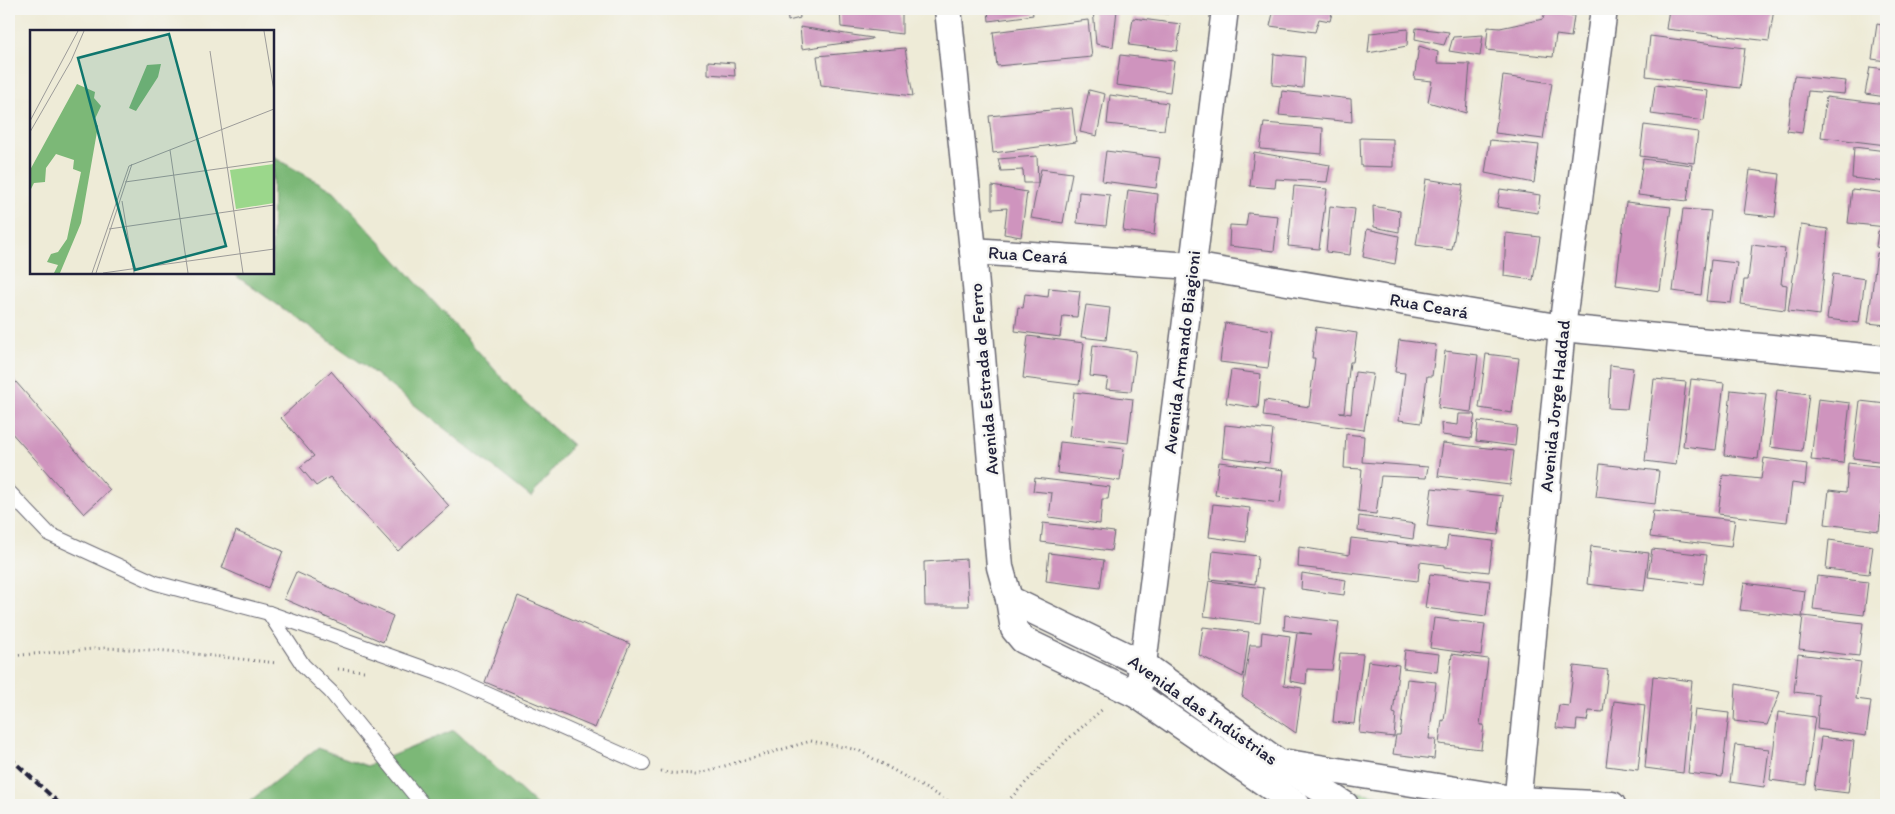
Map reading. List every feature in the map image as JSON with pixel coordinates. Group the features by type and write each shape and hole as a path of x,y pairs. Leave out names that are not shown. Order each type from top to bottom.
{"street":[{"name":"Avenida Estrada de Ferro","path":"948,9 973,251 1000,567 1008,598"},
{"name":"Avenida Armando Biagioni","path":"1131,692 1144,664 1225,9"},
{"name":"Avenida Jorge Haddad","path":"1517,803 1562,328 1604,9"},
{"name":"Rua Ceará","path":"973,251 1192,266 1562,328 1886,359"},
{"name":"Avenida das Indústrias","path":"1008,598 1144,664 1278,762 1345,805"},
{"name":"Avenida das Indústrias","path":"1008,598 1014,629 1023,640 1131,692 1297,805"},
{"path":"1278,762 1517,803 1612,805"}],"lane":[{"path":"9,492 49,534 156,583 269,613 449,677 643,764"},
{"path":"269,613 303,666 331,692 423,805"}],"path":[{"path":"9,656 106,648 168,651 371,672"},
{"path":"1004,805 1067,740 1131,692"},
{"path":"643,764 668,773 697,774 811,741 858,750 955,805"}],"green space":[{"path":"274,158 334,191 521,399 572,445 531,497 364,365 233,274 274,274"},
{"path":"454,730 537,805 248,805 250,801 317,748 367,766"},
{"path":"1356,792 1440,805 1376,805"}],"building":[{"path":"787,9 799,9 800,18 788,21"},
{"path":"840,9 902,9 902,34 841,27"},
{"path":"988,9 1032,9 1033,15 989,21"},
{"path":"1093,9 1117,10 1113,47 1096,44"},
{"path":"1131,9 1169,9 1168,14"},
{"path":"1274,9 1333,9 1330,21 1319,19 1315,32 1270,26"},
{"path":"1546,9 1574,16 1571,37 1556,35 1553,57 1486,50 1488,27 1500,28 1543,19"},
{"path":"1669,9 1774,9 1769,41 1666,29"},
{"path":"1133,18 1181,24 1177,51 1129,45"},
{"path":"1088,20 1092,57 997,66 993,32"},
{"path":"1877,24 1886,26 1886,61 1872,59"},
{"path":"800,27 872,38 872,39 802,49"},
{"path":"1416,28 1449,32 1444,45 1415,39"},
{"path":"1408,29 1407,46 1368,53 1370,33"},
{"path":"1483,35 1480,56 1449,51 1453,37"},
{"path":"1650,36 1745,48 1740,88 1646,76"},
{"path":"1419,46 1438,52 1437,63 1470,64 1466,113 1428,102 1432,81 1414,79"},
{"path":"905,48 913,96 821,85 817,56"},
{"path":"1274,54 1305,57 1303,88 1272,85"},
{"path":"1120,55 1174,61 1170,92 1116,85"},
{"path":"708,61 734,63 735,76 708,74"},
{"path":"1870,67 1886,69 1886,97 1865,94"},
{"path":"1503,76 1552,83 1543,139 1495,133"},
{"path":"1794,76 1846,81 1844,94 1808,91 1802,133 1787,131"},
{"path":"1655,85 1708,91 1704,121 1651,114"},
{"path":"1089,90 1105,94 1097,136 1080,132"},
{"path":"1282,91 1351,99 1352,122 1279,115"},
{"path":"1110,95 1168,103 1164,130 1107,124"},
{"path":"1826,97 1886,104 1886,145 1821,137"},
{"path":"1072,108 1076,142 993,153 989,116"},
{"path":"1264,123 1323,128 1322,154 1260,149"},
{"path":"1644,125 1698,132 1694,163 1640,156"},
{"path":"1360,138 1393,139 1393,167 1361,166"},
{"path":"1490,140 1539,145 1534,183 1485,173"},
{"path":"1854,147 1886,151 1886,182 1852,178"},
{"path":"1106,151 1160,158 1156,188 1102,181"},
{"path":"1254,152 1330,165 1327,182 1276,179 1275,188 1250,186"},
{"path":"1037,156 1038,183 1024,183 1023,170 1001,171 998,159"},
{"path":"1643,159 1692,165 1687,201 1638,195"},
{"path":"1041,169 1072,173 1063,223 1031,218"},
{"path":"1750,170 1780,174 1775,217 1744,214"},
{"path":"1426,179 1463,185 1452,250 1416,245"},
{"path":"992,186 1027,192 1021,237 1004,234 1007,208 992,209"},
{"path":"1294,186 1327,189 1319,249 1288,246"},
{"path":"1500,189 1540,195 1538,213 1497,207"},
{"path":"1852,189 1886,193 1886,227 1848,223"},
{"path":"1128,190 1158,194 1154,235 1123,231"},
{"path":"1079,192 1110,195 1106,226 1077,223"},
{"path":"1626,202 1671,207 1660,291 1616,285"},
{"path":"1330,206 1355,209 1350,255 1326,252"},
{"path":"1373,206 1400,211 1399,232 1374,227"},
{"path":"1683,209 1711,211 1701,295 1673,291"},
{"path":"1248,213 1278,216 1274,251 1229,246 1230,225 1246,226"},
{"path":"1801,225 1828,229 1820,315 1788,311"},
{"path":"1367,229 1399,236 1395,264 1363,257"},
{"path":"1878,231 1886,232 1886,249 1876,247"},
{"path":"1506,233 1540,237 1533,280 1504,276"},
{"path":"1752,245 1785,249 1781,284 1787,285 1785,310 1741,304 1744,280 1748,280"},
{"path":"1877,253 1886,254 1886,325 1868,323"},
{"path":"1711,260 1737,263 1731,303 1706,301"},
{"path":"1833,274 1865,279 1859,323 1827,319"},
{"path":"1049,288 1080,291 1077,317 1063,316 1060,337 1015,331 1018,307 1023,308 1025,294 1048,297"},
{"path":"1086,305 1110,308 1106,340 1081,337"},
{"path":"1225,323 1273,330 1268,368 1220,362"},
{"path":"1316,327 1357,333 1353,362 1350,362 1344,412 1339,412 1351,414 1355,372 1373,374 1364,430 1263,416 1265,400 1309,407 1315,358 1312,358"},
{"path":"1028,336 1084,343 1079,385 1023,378"},
{"path":"1399,340 1436,345 1432,376 1427,376 1421,423 1399,420 1405,373 1395,372"},
{"path":"1093,345 1136,351 1131,391 1106,389 1108,378 1090,376"},
{"path":"1445,351 1478,355 1471,412 1438,408"},
{"path":"1486,354 1519,358 1512,413 1479,408"},
{"path":"1610,365 1633,368 1627,409 1608,408"},
{"path":"1231,370 1261,374 1258,408 1226,403"},
{"path":"331,371 449,506 398,551 330,477 316,486 300,467 314,456 281,418"},
{"path":"9,374 110,490 84,514 9,430"},
{"path":"1654,379 1686,382 1676,465 1645,461"},
{"path":"1691,379 1724,383 1716,450 1683,446"},
{"path":"1731,390 1766,394 1758,459 1724,455"},
{"path":"1777,390 1809,394 1802,451 1770,447"},
{"path":"1074,392 1133,399 1128,443 1069,436"},
{"path":"1818,399 1850,403 1843,463 1811,460"},
{"path":"1860,401 1886,404 1886,462 1853,458"},
{"path":"1459,414 1475,414 1471,439 1442,435 1441,423 1458,425"},
{"path":"1478,421 1517,426 1515,446 1476,441"},
{"path":"1225,425 1273,430 1269,463 1222,457"},
{"path":"1346,434 1364,436 1362,462 1428,467 1426,478 1381,476 1376,514 1358,512 1362,469 1344,468"},
{"path":"1060,442 1124,449 1120,481 1057,473"},
{"path":"1443,443 1514,451 1510,485 1438,476"},
{"path":"1764,458 1807,464 1805,485 1792,483 1787,522 1718,514 1723,475 1761,479"},
{"path":"1219,462 1284,470 1280,503 1215,495"},
{"path":"1848,463 1886,467 1879,531 1825,524 1829,490 1846,492"},
{"path":"1600,464 1659,471 1655,504 1596,497"},
{"path":"1035,478 1110,487 1108,499 1102,499 1100,524 1049,517 1052,493 1033,491"},
{"path":"1432,488 1503,496 1498,535 1427,526"},
{"path":"1213,504 1250,508 1246,542 1209,537"},
{"path":"1653,511 1735,520 1731,547 1650,537"},
{"path":"1359,516 1415,524 1413,539 1358,531"},
{"path":"1043,523 1114,532 1111,551 1041,542"},
{"path":"236,531 283,551 268,588 222,568"},
{"path":"1448,536 1493,541 1489,572 1444,567 1444,565 1420,562 1418,581 1298,567 1299,547 1349,555 1351,538 1446,549"},
{"path":"1829,540 1873,546 1869,574 1826,569"},
{"path":"1591,546 1649,553 1644,591 1587,584"},
{"path":"1652,549 1707,555 1703,584 1648,577"},
{"path":"1213,551 1258,556 1255,584 1210,579"},
{"path":"1049,553 1104,560 1100,588 1046,581"},
{"path":"966,559 969,606 925,606 924,562"},
{"path":"296,572 393,616 383,642 284,599"},
{"path":"1302,573 1346,580 1344,595 1301,589"},
{"path":"1430,574 1490,581 1486,616 1425,608"},
{"path":"1817,576 1868,582 1864,615 1813,609"},
{"path":"1209,581 1264,588 1260,623 1204,616"},
{"path":"1744,583 1805,591 1802,617 1740,610"},
{"path":"518,596 630,644 595,728 485,682"},
{"path":"1285,615 1339,622 1332,670 1307,669 1306,684 1290,681 1297,633 1312,634 1284,630"},
{"path":"1803,616 1863,623 1859,656 1799,649"},
{"path":"1434,618 1485,624 1481,655 1430,648"},
{"path":"1203,627 1249,632 1243,677 1199,655"},
{"path":"1262,632 1290,636 1284,685 1302,688 1296,733 1242,696 1250,645 1261,645"},
{"path":"1405,650 1439,654 1437,672 1403,668"},
{"path":"1340,653 1363,654 1354,724 1333,722"},
{"path":"1452,654 1488,659 1480,725 1484,725 1481,749 1439,744 1442,720 1444,721"},
{"path":"1798,654 1861,662 1856,699 1871,701 1866,736 1817,729 1819,695 1794,692"},
{"path":"1368,661 1399,665 1393,713 1396,714 1394,737 1359,733"},
{"path":"1574,666 1608,670 1603,712 1589,711 1587,721 1577,720 1576,730 1556,728 1559,705 1569,706"},
{"path":"1653,676 1692,681 1683,773 1645,768"},
{"path":"1407,679 1436,682 1429,739 1436,739 1434,759 1393,754 1396,735 1400,735"},
{"path":"1736,684 1780,692 1767,725 1734,721"},
{"path":"1614,701 1645,705 1638,770 1606,766"},
{"path":"1695,709 1729,713 1722,777 1688,773"},
{"path":"1778,712 1815,717 1806,785 1770,780"},
{"path":"1821,737 1854,741 1848,793 1814,789"},
{"path":"1735,745 1769,749 1764,787 1730,782"}],"railway":[{"path":"9,757 61,805"}]}
